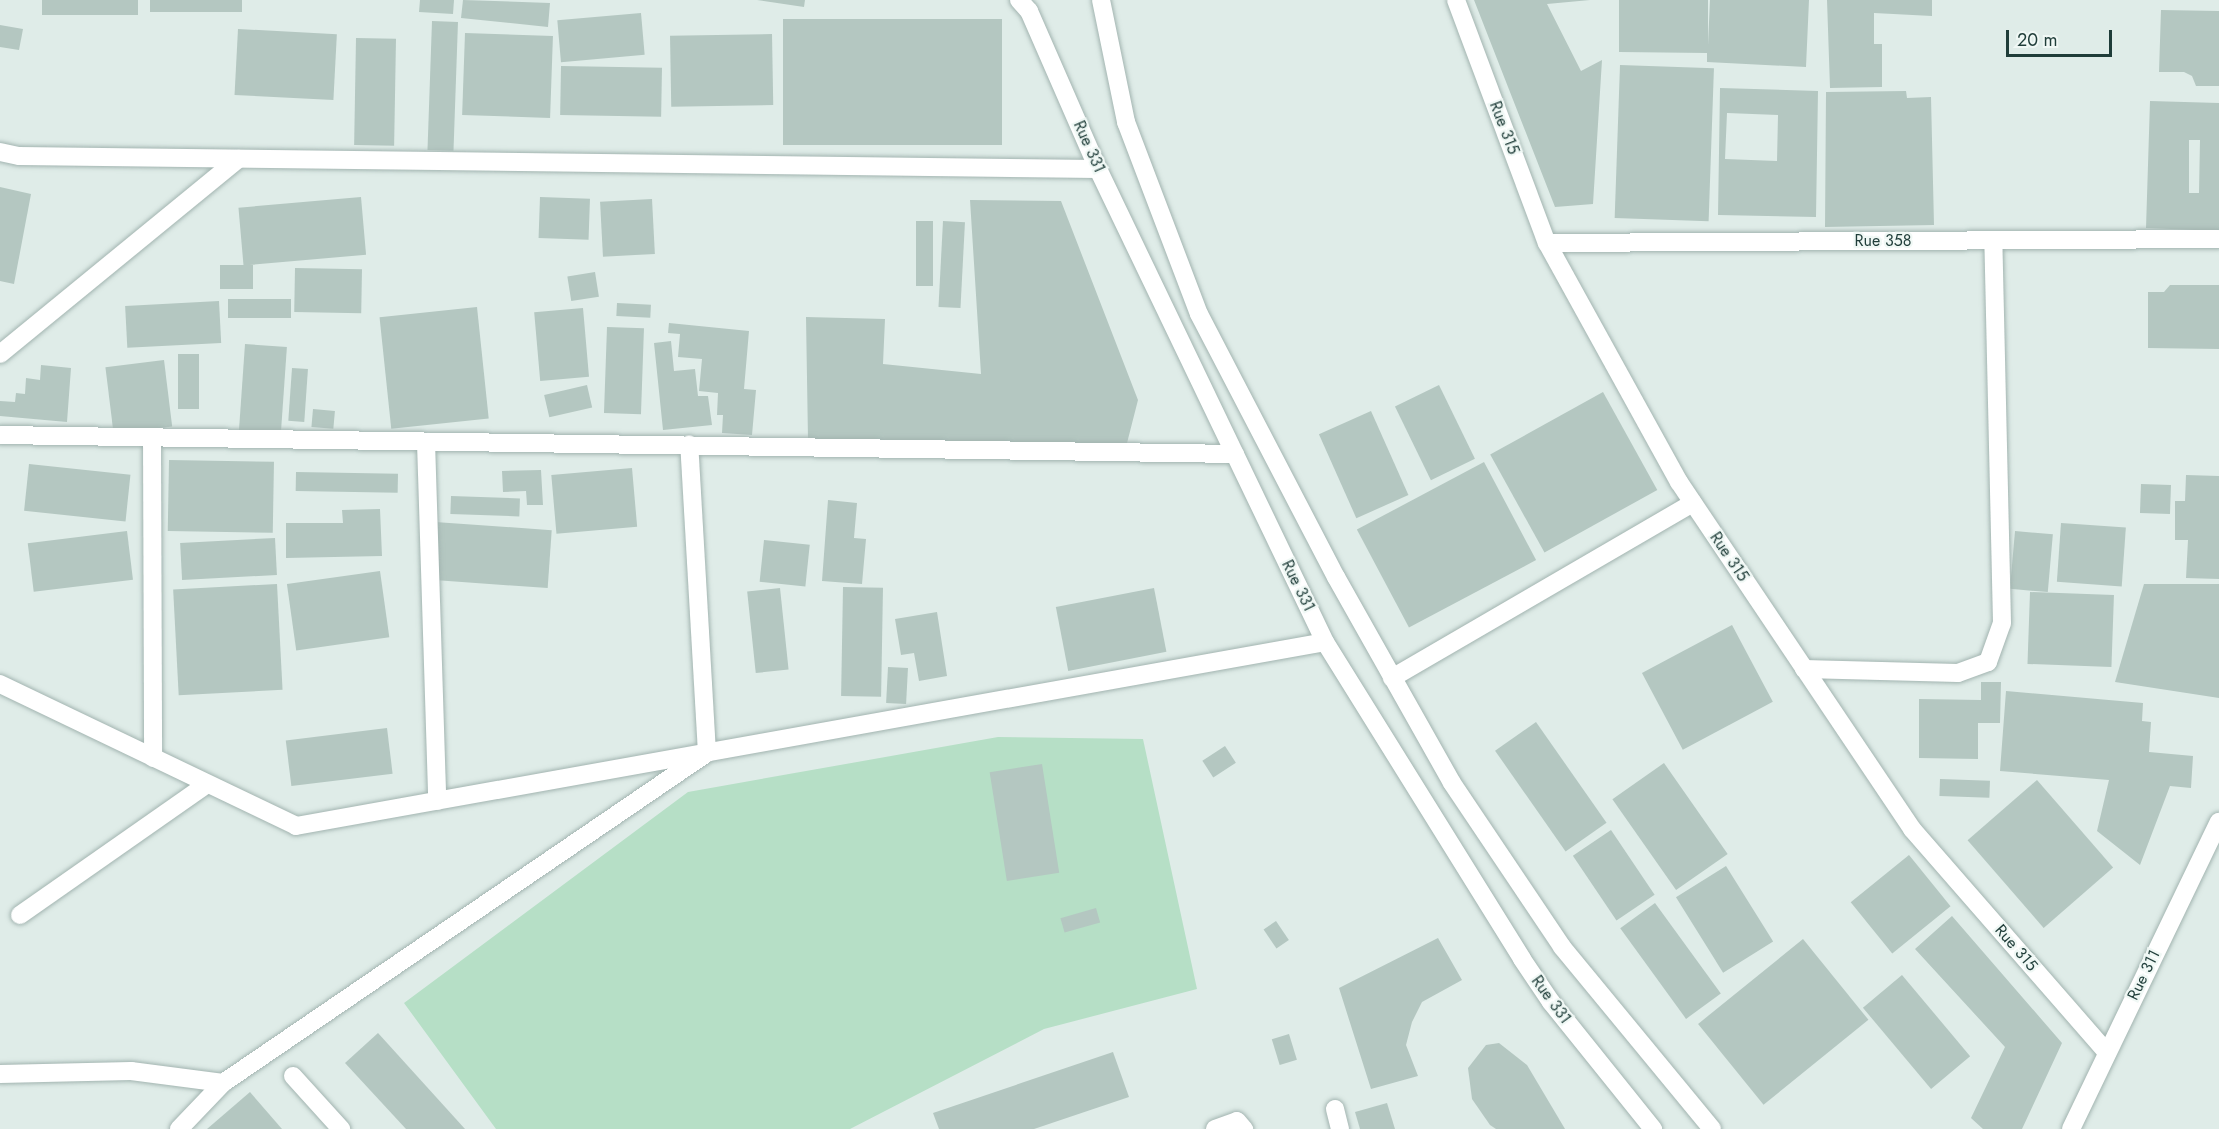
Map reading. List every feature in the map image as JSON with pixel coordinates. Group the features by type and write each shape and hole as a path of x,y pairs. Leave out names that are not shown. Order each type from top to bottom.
{"street":[{"name":"Rue 331","path":"1018,0 1029,11 1098,169 1325,642 1522,959 1551,1002 1653,1129"},
{"path":"1101,0 1126,122 1199,314 1392,678 1452,783 1562,947 1712,1129"},
{"name":"Rue 315","path":"1456,0 1547,243 1693,503 1912,829 2106,1051"},
{"path":"0,152 19,156 1098,169"},
{"path":"3,348 238,159"},
{"name":"Rue 358","path":"1547,243 2219,239"},
{"path":"1804,669 1958,673 1988,662 2002,623 1993,240"},
{"path":"0,435 1234,454"},
{"path":"152,437 153,758"},
{"path":"426,442 437,801"},
{"path":"689,445 707,753"},
{"path":"1392,678 1693,503"},
{"path":"0,684 296,826 1325,642"},
{"path":"179,1129 223,1083 707,753"},
{"path":"20,915 207,784"},
{"name":"Rue 311","path":"2071,1129 2106,1051 2219,822"},
{"path":"0,1074 131,1071 223,1083"},
{"path":"293,1076 340,1129"},
{"path":"1335,1109 1340,1129"},
{"path":"1215,1129 1237,1121 1244,1129"}],"green space":[{"path":"998,737 1143,739 1197,989 1044,1029 850,1129 496,1129 404,1003 688,792"}],"building":[{"path":"42,0 138,0 138,15 42,15"},
{"path":"150,0 242,0 242,12 150,12"},
{"path":"420,0 454,0 453,14 419,12"},
{"path":"463,0 550,3 548,27 461,18"},
{"path":"757,0 805,0 804,7"},
{"path":"1474,0 1590,0 1547,4 1581,71 1602,60 1593,204 1555,207"},
{"path":"1619,0 1708,0 1708,45 1710,0 1809,0 1806,67 1707,62 1707,53 1619,52"},
{"path":"1827,0 1932,0 1932,16 1874,13 1874,44 1882,44 1882,87 1830,88"},
{"path":"2161,10 2219,11 2219,86 2196,86 2192,76 2184,72 2159,72"},
{"path":"641,13 645,55 561,62 557,20"},
{"path":"783,19 1002,19 1002,145 783,145"},
{"path":"432,21 458,22 453,151 427,150"},
{"path":"0,25 23,29 19,50 0,47"},
{"path":"238,29 337,34 333,100 235,95"},
{"path":"465,33 553,36 550,118 462,115"},
{"path":"772,34 773,105 671,107 670,36"},
{"path":"356,38 396,39 394,146 354,145"},
{"path":"1620,65 1714,68 1709,221 1615,218"},
{"path":"561,66 662,68 661,117 560,115"},
{"path":"1720,88 1818,91 1816,217 1718,215","holes":["1727,113 1778,115 1777,161 1725,159"]},
{"path":"1906,91 1907,98 1931,97 1934,225 1825,227 1826,92"},
{"path":"2150,101 2219,103 2219,231 2146,228","holes":["2189,140 2200,140 2199,193 2189,193"]},
{"path":"0,187 31,194 14,284 0,281"},
{"path":"361,197 366,255 244,265 238,208"},
{"path":"540,197 590,199 589,240 539,238"},
{"path":"652,199 655,254 603,257 600,202"},
{"path":"970,200 1061,201 1138,400 1126,447 808,440 806,317 885,319 883,364 981,374"},
{"path":"916,221 933,221 933,286 916,286"},
{"path":"943,221 965,222 960,308 938,307"},
{"path":"220,265 253,265 253,289 220,289"},
{"path":"295,268 362,269 361,313 294,312"},
{"path":"595,272 599,297 571,301 567,276"},
{"path":"2170,285 2219,285 2219,349 2148,348 2148,292 2164,292"},
{"path":"228,299 291,299 291,318 228,318"},
{"path":"219,301 221,343 127,348 125,306"},
{"path":"617,303 651,305 650,318 616,316"},
{"path":"477,307 489,418 391,429 380,317"},
{"path":"583,308 589,377 540,381 534,312"},
{"path":"669,323 749,331 744,389 756,390 752,435 722,433 723,415 717,415 718,393 699,391 702,359 678,357 680,334 668,333"},
{"path":"607,327 644,328 641,414 604,413"},
{"path":"671,341 674,371 695,369 698,396 708,396 712,425 663,430 654,343"},
{"path":"245,344 287,347 280,441 238,438"},
{"path":"178,354 199,354 199,409 178,409"},
{"path":"164,360 172,427 114,434 105,367"},
{"path":"41,365 71,368 67,422 0,416 0,401 15,402 16,393 25,394 26,378 40,380"},
{"path":"292,368 308,369 304,422 288,421"},
{"path":"587,385 592,407 549,417 544,395"},
{"path":"1439,385 1475,459 1431,480 1395,406"},
{"path":"1603,392 1657,490 1544,552 1490,455"},
{"path":"313,409 335,411 333,429 311,427"},
{"path":"1371,411 1408,495 1356,518 1319,434"},
{"path":"169,460 274,462 273,533 168,531"},
{"path":"1484,462 1536,560 1409,628 1357,530"},
{"path":"29,464 130,475 126,521 24,511"},
{"path":"632,468 637,527 556,534 551,475"},
{"path":"541,470 543,505 527,505 526,491 503,492 502,471"},
{"path":"296,472 398,474 398,493 296,491"},
{"path":"2186,475 2219,476 2219,579 2186,578 2188,540 2175,540 2175,501 2185,501"},
{"path":"2141,484 2171,485 2170,514 2140,513"},
{"path":"451,496 520,498 519,516 450,514"},
{"path":"828,500 857,503 854,538 866,539 862,584 822,581"},
{"path":"380,509 382,556 286,558 286,523 343,523 342,510"},
{"path":"435,522 552,530 548,588 431,580"},
{"path":"2061,523 2126,528 2122,586 2057,582"},
{"path":"127,531 133,580 34,592 28,543"},
{"path":"2015,531 2053,534 2048,592 2010,589"},
{"path":"275,538 277,575 182,580 180,543"},
{"path":"764,540 810,545 805,587 760,582"},
{"path":"380,571 389,637 296,650 287,584"},
{"path":"277,584 283,690 179,695 173,589"},
{"path":"2144,584 2219,584 2219,698 2115,682"},
{"path":"843,587 883,588 881,697 841,696"},
{"path":"780,588 789,670 756,673 747,591"},
{"path":"1154,588 1166,652 1068,671 1056,607"},
{"path":"2030,592 2114,595 2111,667 2027,664"},
{"path":"937,612 947,676 919,681 914,653 901,655 895,619"},
{"path":"1732,625 1773,702 1683,750 1642,673"},
{"path":"888,667 908,668 906,704 886,703"},
{"path":"1981,682 2001,682 2000,723 1978,723 1978,759 1919,758 1919,699 1981,700"},
{"path":"2006,691 2143,703 2142,721 2151,722 2149,752 2193,756 2191,788 2170,786 2140,865 2097,831 2109,780 2000,771"},
{"path":"1536,722 1607,823 1566,851 1495,751"},
{"path":"387,728 393,774 291,786 286,740"},
{"path":"1225,746 1236,763 1213,777 1202,761"},
{"path":"1664,763 1728,854 1676,890 1612,799"},
{"path":"1042,764 1059,873 1007,881 990,772"},
{"path":"1940,779 1990,781 1989,798 1939,796"},
{"path":"2037,780 2113,868 2044,928 1968,840"},
{"path":"1611,830 1655,895 1616,920 1573,856"},
{"path":"1909,855 1951,906 1892,953 1851,902"},
{"path":"1726,866 1773,941 1723,973 1676,897"},
{"path":"1655,903 1721,994 1686,1019 1620,928"},
{"path":"1096,908 1100,922 1065,933 1060,918"},
{"path":"1952,916 2062,1043 2022,1129 1983,1129 1971,1118 2005,1047 1915,949"},
{"path":"1276,921 1289,940 1276,948 1264,929"},
{"path":"1438,938 1462,980 1422,1002 1412,1022 1406,1045 1418,1076 1371,1089 1339,988"},
{"path":"1803,939 1868,1020 1764,1105 1698,1024"},
{"path":"1902,975 1970,1056 1931,1089 1863,1008"},
{"path":"378,1033 465,1129 406,1129 345,1063"},
{"path":"1289,1034 1297,1060 1280,1065 1272,1039"},
{"path":"1499,1043 1527,1065 1565,1129 1496,1129 1490,1125 1472,1099 1468,1068 1486,1045"},
{"path":"1113,1052 1129,1097 1034,1129 939,1129 933,1113"},
{"path":"250,1092 282,1129 207,1129"},
{"path":"1387,1103 1395,1129 1360,1129 1355,1112"}]}
